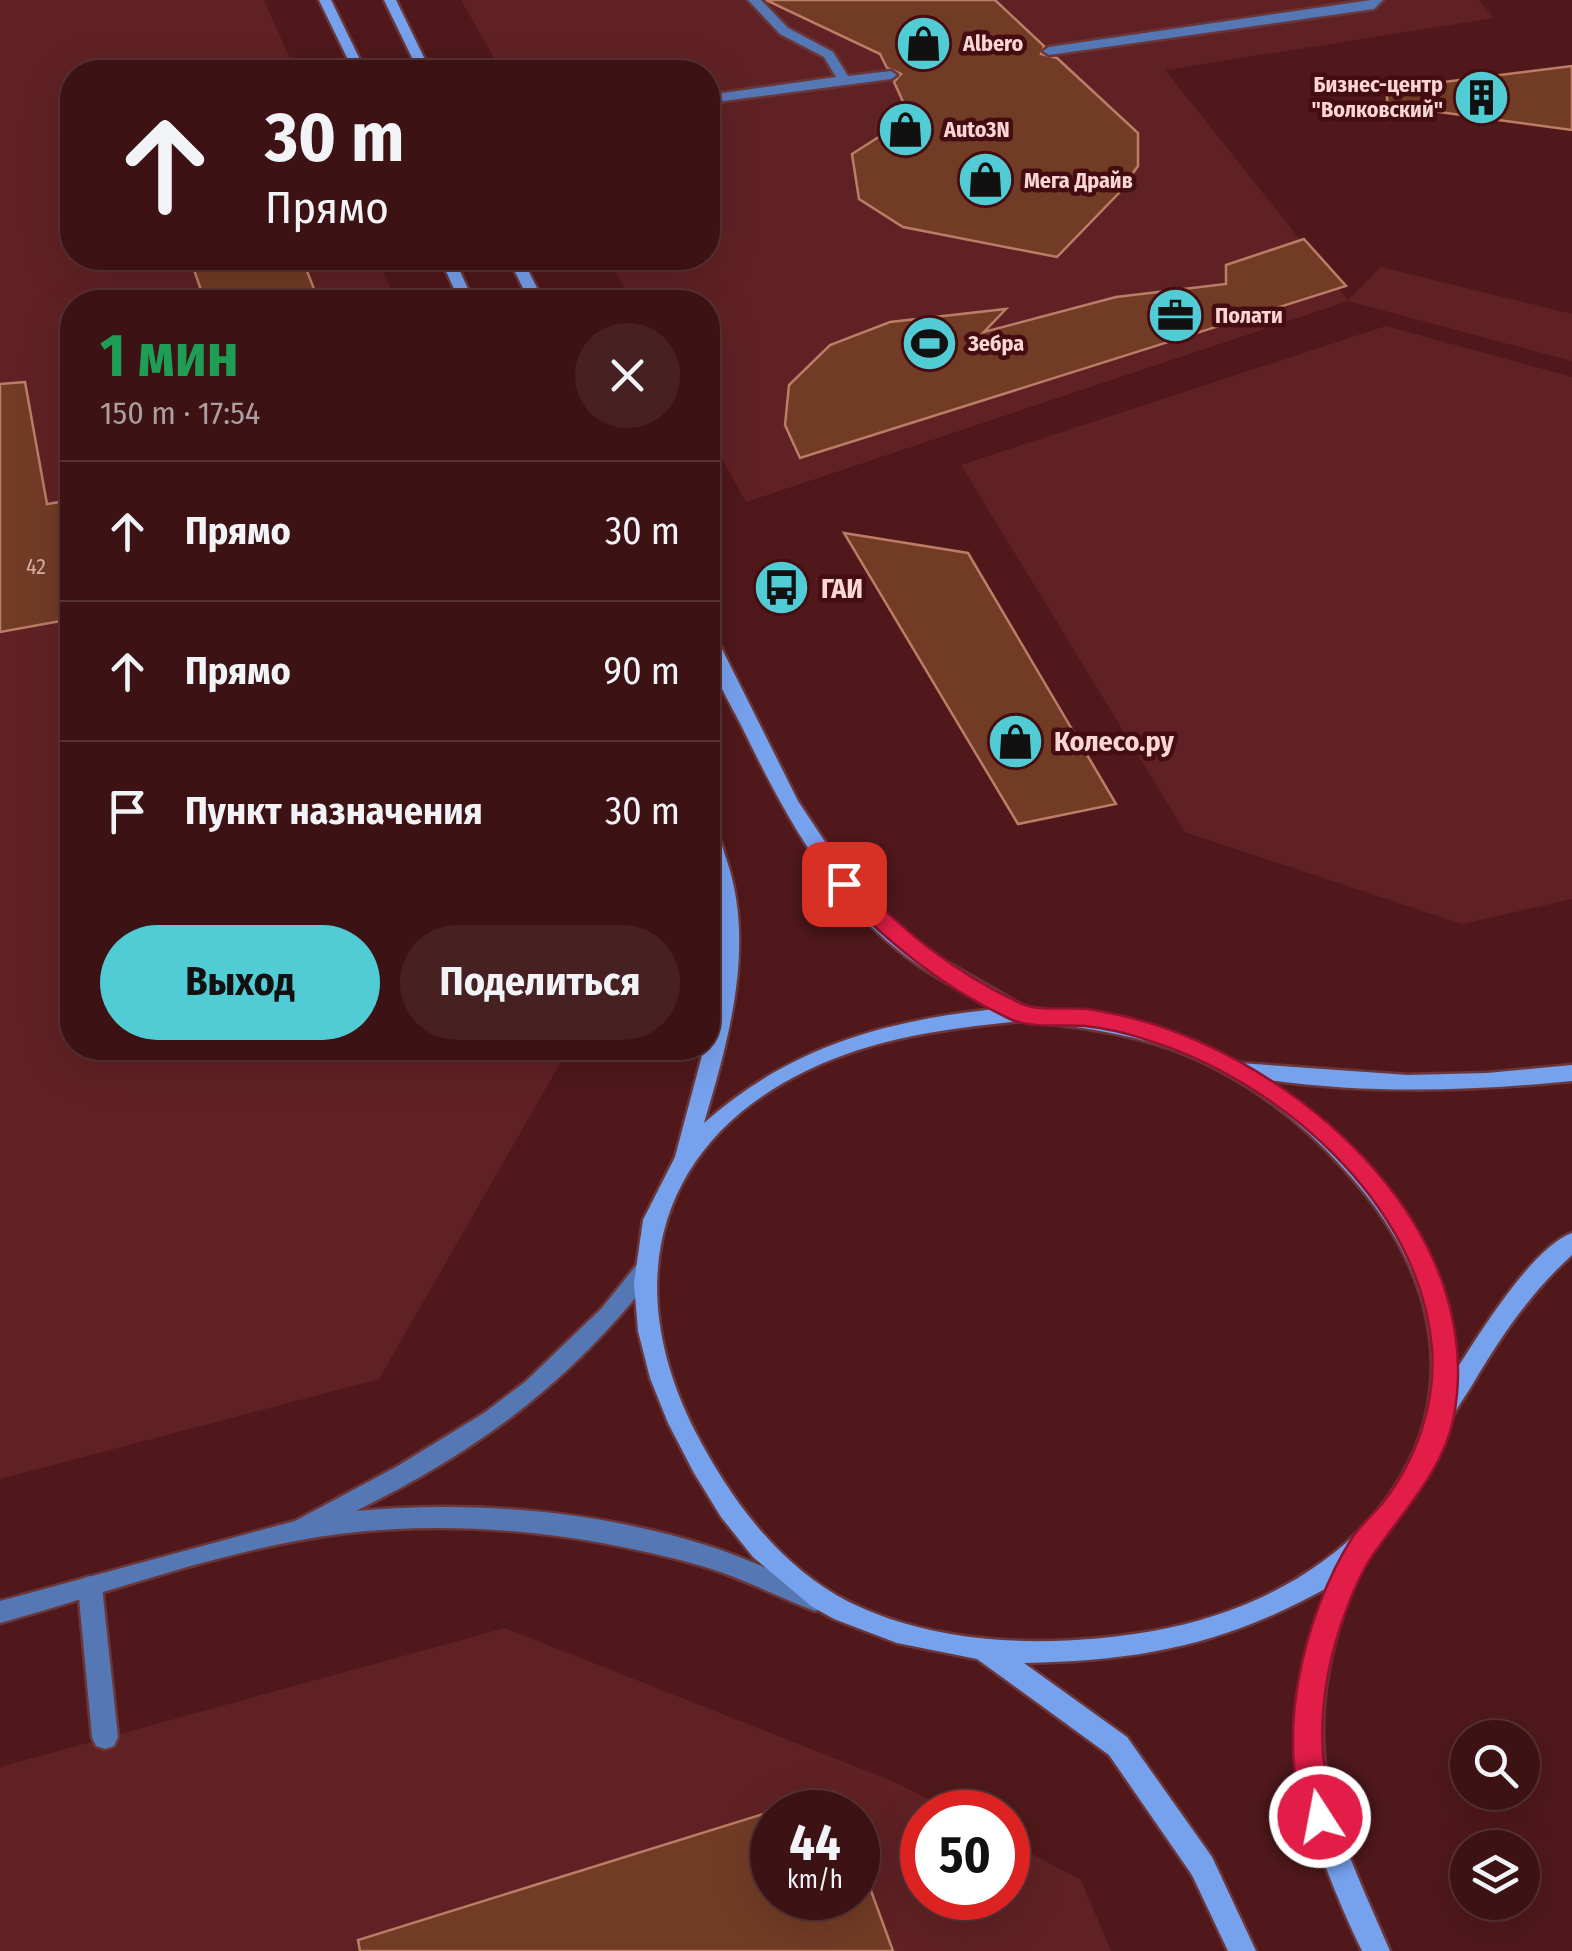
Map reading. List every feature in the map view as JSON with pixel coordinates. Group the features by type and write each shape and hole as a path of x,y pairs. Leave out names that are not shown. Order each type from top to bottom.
{"main road":[{"path":"325,0 354,60"},
{"path":"390,0 419,60"},
{"path":"720,663 804,830 860,903 900,941 946,974 1021,1014"},
{"path":"720,861 730,903 731,948 720,1018"},
{"path":"684,1156 739,1100 780,1072 834,1048 896,1030 1021,1014 1090,1018 1145,1030 1203,1050 1238,1068 1310,1121 1386,1200 1414,1247 1434,1300 1445,1350 1440,1418"},
{"path":"709,1060 684,1156 660,1201 646,1269 650,1335 663,1385 712,1484 746,1534 790,1579 844,1612 915,1637 986,1650 1073,1650 1198,1632 1265,1609 1324,1577 1362,1546 1394,1509 1424,1460 1440,1418 1491,1329 1536,1272 1572,1242"},
{"path":"1238,1068 1336,1082 1421,1086 1572,1073"},
{"path":"1362,1546 1326,1626 1308,1699 1308,1757 1320,1817 1376,1951"},
{"path":"986,1650 1118,1746 1202,1866 1242,1951"}],"street":[{"path":"754,0 784,31 830,56 844,80"},
{"path":"1049,51 1374,4 1377,0"},
{"path":"720,98 891,75"},
{"path":"290,1533 460,1446 527,1397 579,1351 646,1269"},
{"path":"0,1612 290,1533 377,1522 477,1519 588,1530 704,1556 844,1612"},
{"path":"90,1588 105,1737"}],"shaded area":[{"path":"0,0 264,0 291,60 60,60 60,270 382,270 392,290 60,290 60,1060 562,1060 379,1379 0,1479"},
{"path":"461,0 1479,0 1494,18 1165,70 1348,300 1381,267 1572,314 1572,361 1348,301 746,502 720,455 720,290 626,290 614,270 720,270 720,60 495,60"},
{"path":"1386,326 1572,377 1572,899 1462,924 1185,832 961,465"},
{"path":"505,1628 911,1790 900,1790 900,1920 1030,1920 1030,1853 1081,1880 1111,1951 0,1951 0,1767"}],"building":[{"path":"766,0 995,0 1044,46 1041,54 1057,58 1138,133 1138,166 1118,194 1057,257 903,227 859,199 852,154 910,117 894,82 901,74 887,68 880,54"},
{"name":"Бизнес-центр \"Волковский\"","path":"1572,66 1572,130 1387,105 1387,89"},
{"path":"1304,239 1346,286 800,458 785,425 789,385 830,345 890,322 1006,309 984,332 1116,297 1226,284 1226,265"},
{"path":"194,270 307,270 314,290 201,290"},
{"path":"25,382 47,504 60,502 60,621 0,632 0,384"},
{"path":"844,533 968,553 1116,804 1018,824"},
{"path":"750,1818 750,1920 880,1920 880,1915 893,1951 360,1951 358,1940"}],"place":[{"name":"Albero","path":"924,43"},
{"name":"Бизнес-центр \"Волковский\"","path":"1482,97"},
{"name":"Auto3N","path":"905,129"},
{"name":"Мега Драйв","path":"985,180"},
{"name":"Полати","path":"1176,315"},
{"name":"Зебра","path":"929,343"},
{"name":"ГАИ","path":"782,588"},
{"name":"Колесо.ру","path":"1015,741"}],"route":[{"path":"844,884 900,941 946,974 1021,1014 1090,1018 1145,1030 1203,1050 1238,1068 1310,1121 1348,1157 1386,1200 1414,1247 1434,1300 1445,1350 1440,1418 1424,1460 1394,1509 1362,1546 1326,1626 1308,1699 1308,1757 1320,1817"}]}
